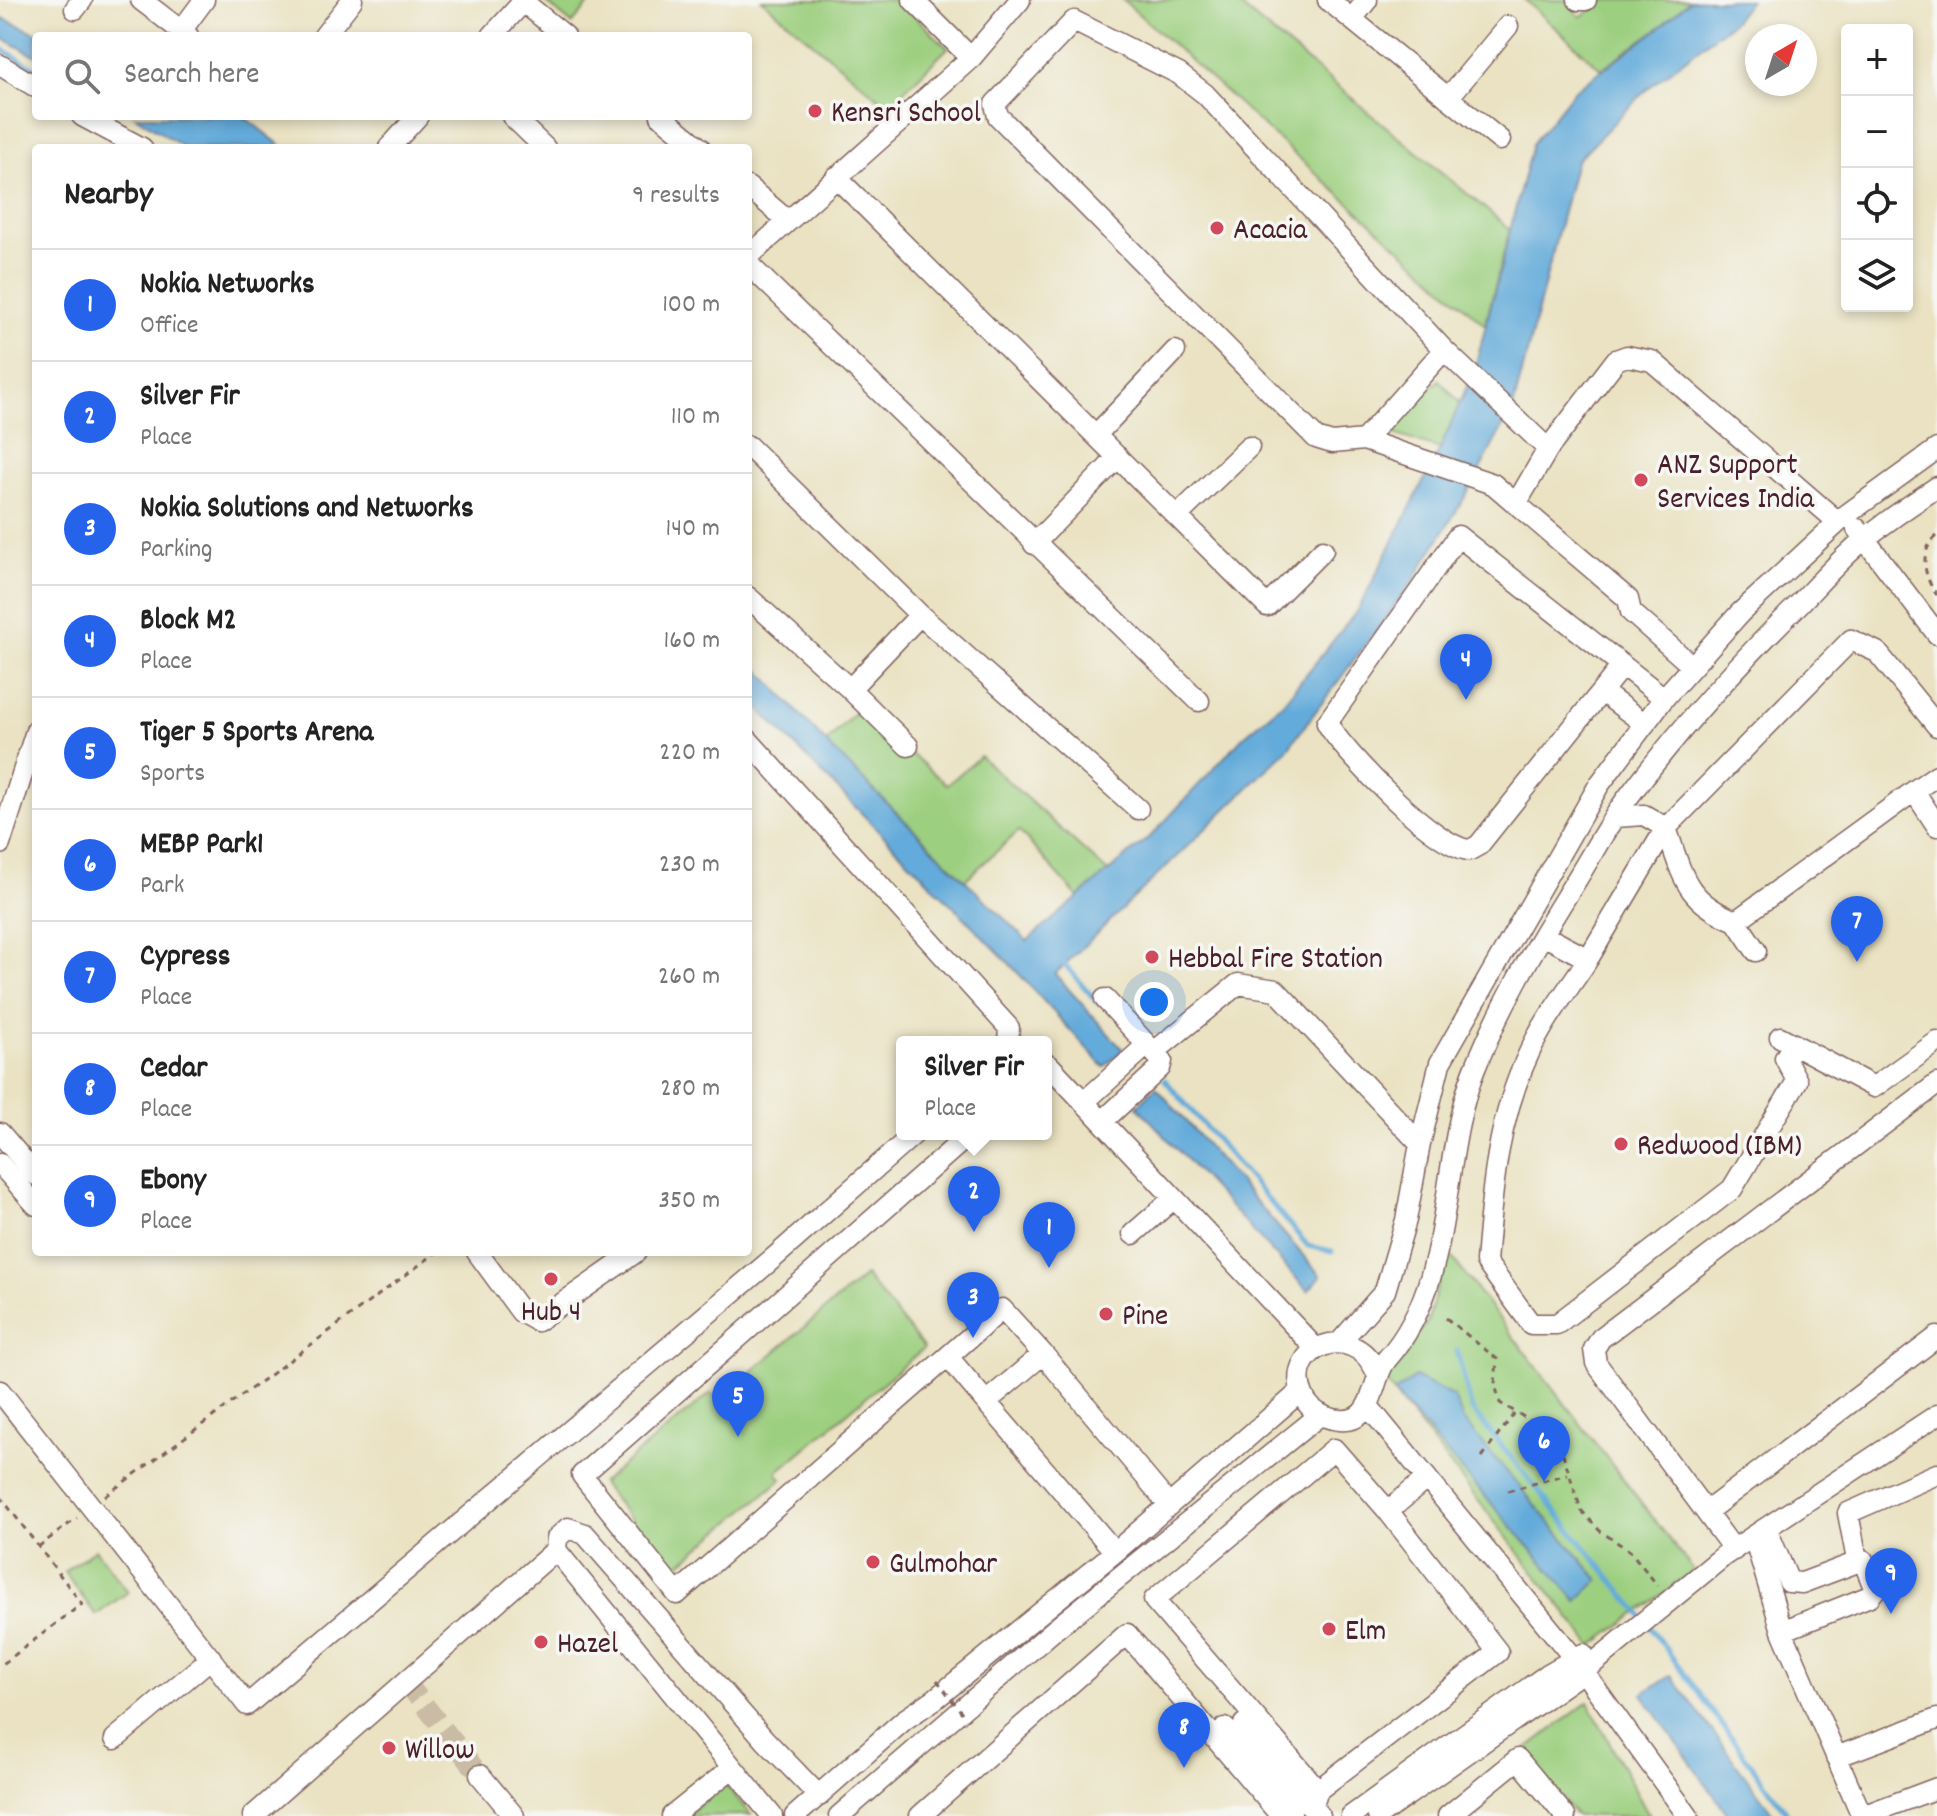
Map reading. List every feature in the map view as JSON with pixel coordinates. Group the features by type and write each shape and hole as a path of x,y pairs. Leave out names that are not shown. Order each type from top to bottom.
{"street":[{"path":"141,0 182,32"},
{"path":"186,32 204,0"},
{"path":"327,32 352,0"},
{"path":"913,0 971,58"},
{"path":"752,253 971,58 1020,0"},
{"path":"1328,0 1500,140"},
{"path":"1352,19 1367,0"},
{"path":"1578,0 1586,0"},
{"path":"495,32 522,1 560,32"},
{"path":"1548,449 1466,373 1205,94 1179,74 1074,21 995,104 998,116 1316,438 1332,443 1364,440 1485,481 1628,599 1631,612 1691,665"},
{"path":"1448,98 1508,26"},
{"path":"0,65 32,85"},
{"path":"90,120 134,144"},
{"path":"393,144 414,120"},
{"path":"516,120 541,144"},
{"path":"666,120 695,144"},
{"path":"836,177 1267,606 1323,550"},
{"path":"752,190 788,221"},
{"path":"752,268 1199,701"},
{"path":"1364,440 1444,350"},
{"path":"1096,435 1175,351"},
{"path":"1516,504 1548,449 1616,360 1627,356 1652,361 1865,538 1937,634"},
{"path":"1177,516 1249,447"},
{"path":"1340,1342 1362,1351 1376,1371 1375,1395 1368,1406 1346,1419 1320,1415 1309,1406 1301,1391 1302,1369 1316,1349 1340,1342 1385,1291 1406,1220 1420,1144 1440,1063 1584,809 1664,698 1740,613 1842,519 1937,449"},
{"path":"752,450 920,615 1138,809"},
{"path":"1034,544 1118,457"},
{"path":"1376,1371 1406,1337 1424,1297 1447,1196 1456,1135 1473,1074 1493,1028 1543,935 1615,817 1716,688 1865,538 1937,487"},
{"path":"1621,667 1479,845 1470,850 1446,843 1426,826 1340,746 1327,723 1458,536 1664,698"},
{"path":"752,601 908,746"},
{"path":"850,689 920,615"},
{"path":"1937,726 1877,652 1851,640 1666,828 1530,1050 1503,1121 1493,1169 1486,1262 1531,1324 1557,1324 1732,1189 1797,1081 1785,1058 1787,1040 1874,1087 1937,1042"},
{"path":"1602,692 1645,724"},
{"path":"0,844 32,744"},
{"path":"752,744 1009,1028 1008,1036"},
{"path":"1736,921 1937,775"},
{"path":"1914,791 1937,826"},
{"path":"1615,817 1644,815 1666,828 1687,889 1709,911 1736,921 1756,951"},
{"path":"1543,935 1588,959"},
{"path":"1084,1102 1238,984 1276,990 1420,1144"},
{"path":"1103,1121 1160,1068 1162,1061 1105,999"},
{"path":"1052,1070 1316,1349"},
{"path":"1734,1550 1596,1363 1596,1343 1937,1084"},
{"path":"0,1133 32,1170"},
{"path":"0,1391 247,1705 777,1255 907,1140"},
{"path":"963,1140 582,1475 677,1594 1002,1309 1169,1505"},
{"path":"0,1164 32,1200"},
{"path":"1133,1234 1174,1198"},
{"path":"480,1256 521,1312 537,1321 630,1256"},
{"path":"1706,1512 1937,1337"},
{"path":"986,1402 1043,1354"},
{"path":"948,1357 1071,1505 1115,1552"},
{"path":"795,1816 904,1720 935,1699 1115,1552 1301,1391"},
{"path":"1368,1406 1578,1664 1688,1816"},
{"path":"839,1816 1054,1630 1320,1415"},
{"path":"1351,1816 1621,1638 1734,1550 1937,1415"},
{"path":"1334,1449 1388,1511 1498,1652 1317,1805 1154,1600 1334,1449"},
{"path":"1857,1560 1848,1513 1937,1474"},
{"path":"1388,1511 1427,1478"},
{"path":"772,1816 556,1550 557,1538 568,1528 585,1534 765,1740 819,1796"},
{"path":"1761,1534 1784,1575 1794,1584 1857,1560 1863,1560 1872,1576 1875,1590 1870,1596 1782,1631"},
{"path":"1761,1534 1782,1631 1862,1816 1937,1788"},
{"path":"253,1816 556,1550"},
{"path":"920,1816 1127,1634 1281,1816"},
{"path":"115,1739 211,1658"},
{"path":"1378,1816 1578,1664"},
{"path":"1291,1816 1291,1805 1227,1717 1317,1805"},
{"path":"1836,1757 1937,1719"},
{"path":"1448,1816 1518,1759 1565,1816"},
{"path":"672,1816 731,1769"},
{"path":"480,1775 514,1816"}],"path":[{"path":"1937,536 1931,541 1923,568 1928,583 1937,595"},
{"path":"38,1547 432,1256"},
{"path":"1446,1318 1497,1359 1495,1384 1500,1403 1546,1430 1562,1451 1581,1510 1600,1531 1630,1551 1663,1607"},
{"path":"1482,1457 1514,1414"},
{"path":"1508,1491 1567,1474"},
{"path":"0,1496 82,1604 0,1666"},
{"path":"937,1680 962,1713"}],"green space":[{"path":"543,0 593,0 572,24"},
{"path":"762,0 898,0 948,48 888,106"},
{"path":"1123,0 1233,0 1510,229 1485,325"},
{"path":"1525,0 1568,0 1580,17 1606,0 1690,0 1658,29 1601,69"},
{"path":"1439,380 1460,403 1440,449 1384,431"},
{"path":"859,708 947,785 980,756 1108,872 1078,897 1019,831 965,880 826,743"},
{"path":"1447,1251 1694,1571 1592,1646 1383,1379 1428,1321"},
{"path":"865,1276 924,1348 777,1472 782,1479 672,1570 601,1483 711,1393 718,1400"},
{"path":"95,1549 128,1592 96,1615 64,1572"},
{"path":"1588,1702 1649,1816 1576,1816 1524,1751"},
{"path":"725,1784 751,1815 686,1816"}],"water":[{"path":"1690,0 1750,0 1735,20 1647,89 1576,161 1513,408 1465,497 1413,581 1286,751 1055,974 1123,1050 1104,1067 1007,961 752,702 752,662 832,749 1027,941 1154,833 1244,736 1283,703 1358,610 1440,449 1475,368 1532,144 1575,90 1658,29"},
{"path":"0,17 34,32 32,54 0,37"},
{"path":"141,120 248,120 279,144 179,144"},
{"path":"1156,1087 1321,1276 1308,1291 1137,1106"},
{"path":"1415,1377 1454,1397 1463,1420 1599,1580 1577,1601 1394,1393"},
{"path":"1671,1675 1775,1816 1729,1816 1642,1694"}],"waterway":[{"path":"0,48 32,67"},
{"path":"1061,960 1099,1004"},
{"path":"1165,1080 1308,1246 1332,1251"},
{"path":"1457,1351 1472,1410 1641,1615"},
{"path":"1647,1623 1789,1816"}],"tunnel":[{"path":"406,1682 480,1775"}],"place":[{"name":"Kensri School","path":"815,111"},
{"name":"Acacia","path":"1217,228"},
{"name":"ANZ Support Services India","path":"1641,480"},
{"name":"Block M2","path":"1466,700"},
{"name":"Hebbal Fire Station","path":"1152,957"},
{"name":"Cypress","path":"1857,962"},
{"name":"Redwood (IBM)","path":"1621,1144"},
{"name":"Silver Fir","path":"974,1232"},
{"name":"Nokia Networks","path":"1049,1268"},
{"name":"Hub 4","path":"551,1279"},
{"name":"Pine","path":"1106,1314"},
{"name":"Nokia Solutions and Networks","path":"973,1338"},
{"name":"Tiger 5 Sports Arena","path":"738,1437"},
{"name":"MEBP Park1","path":"1544,1482"},
{"name":"Gulmohar","path":"873,1562"},
{"name":"Ebony","path":"1891,1614"},
{"name":"Elm","path":"1329,1629"},
{"name":"Hazel","path":"541,1642"},
{"name":"Willow","path":"389,1748"},
{"name":"Cedar","path":"1184,1768"}]}
